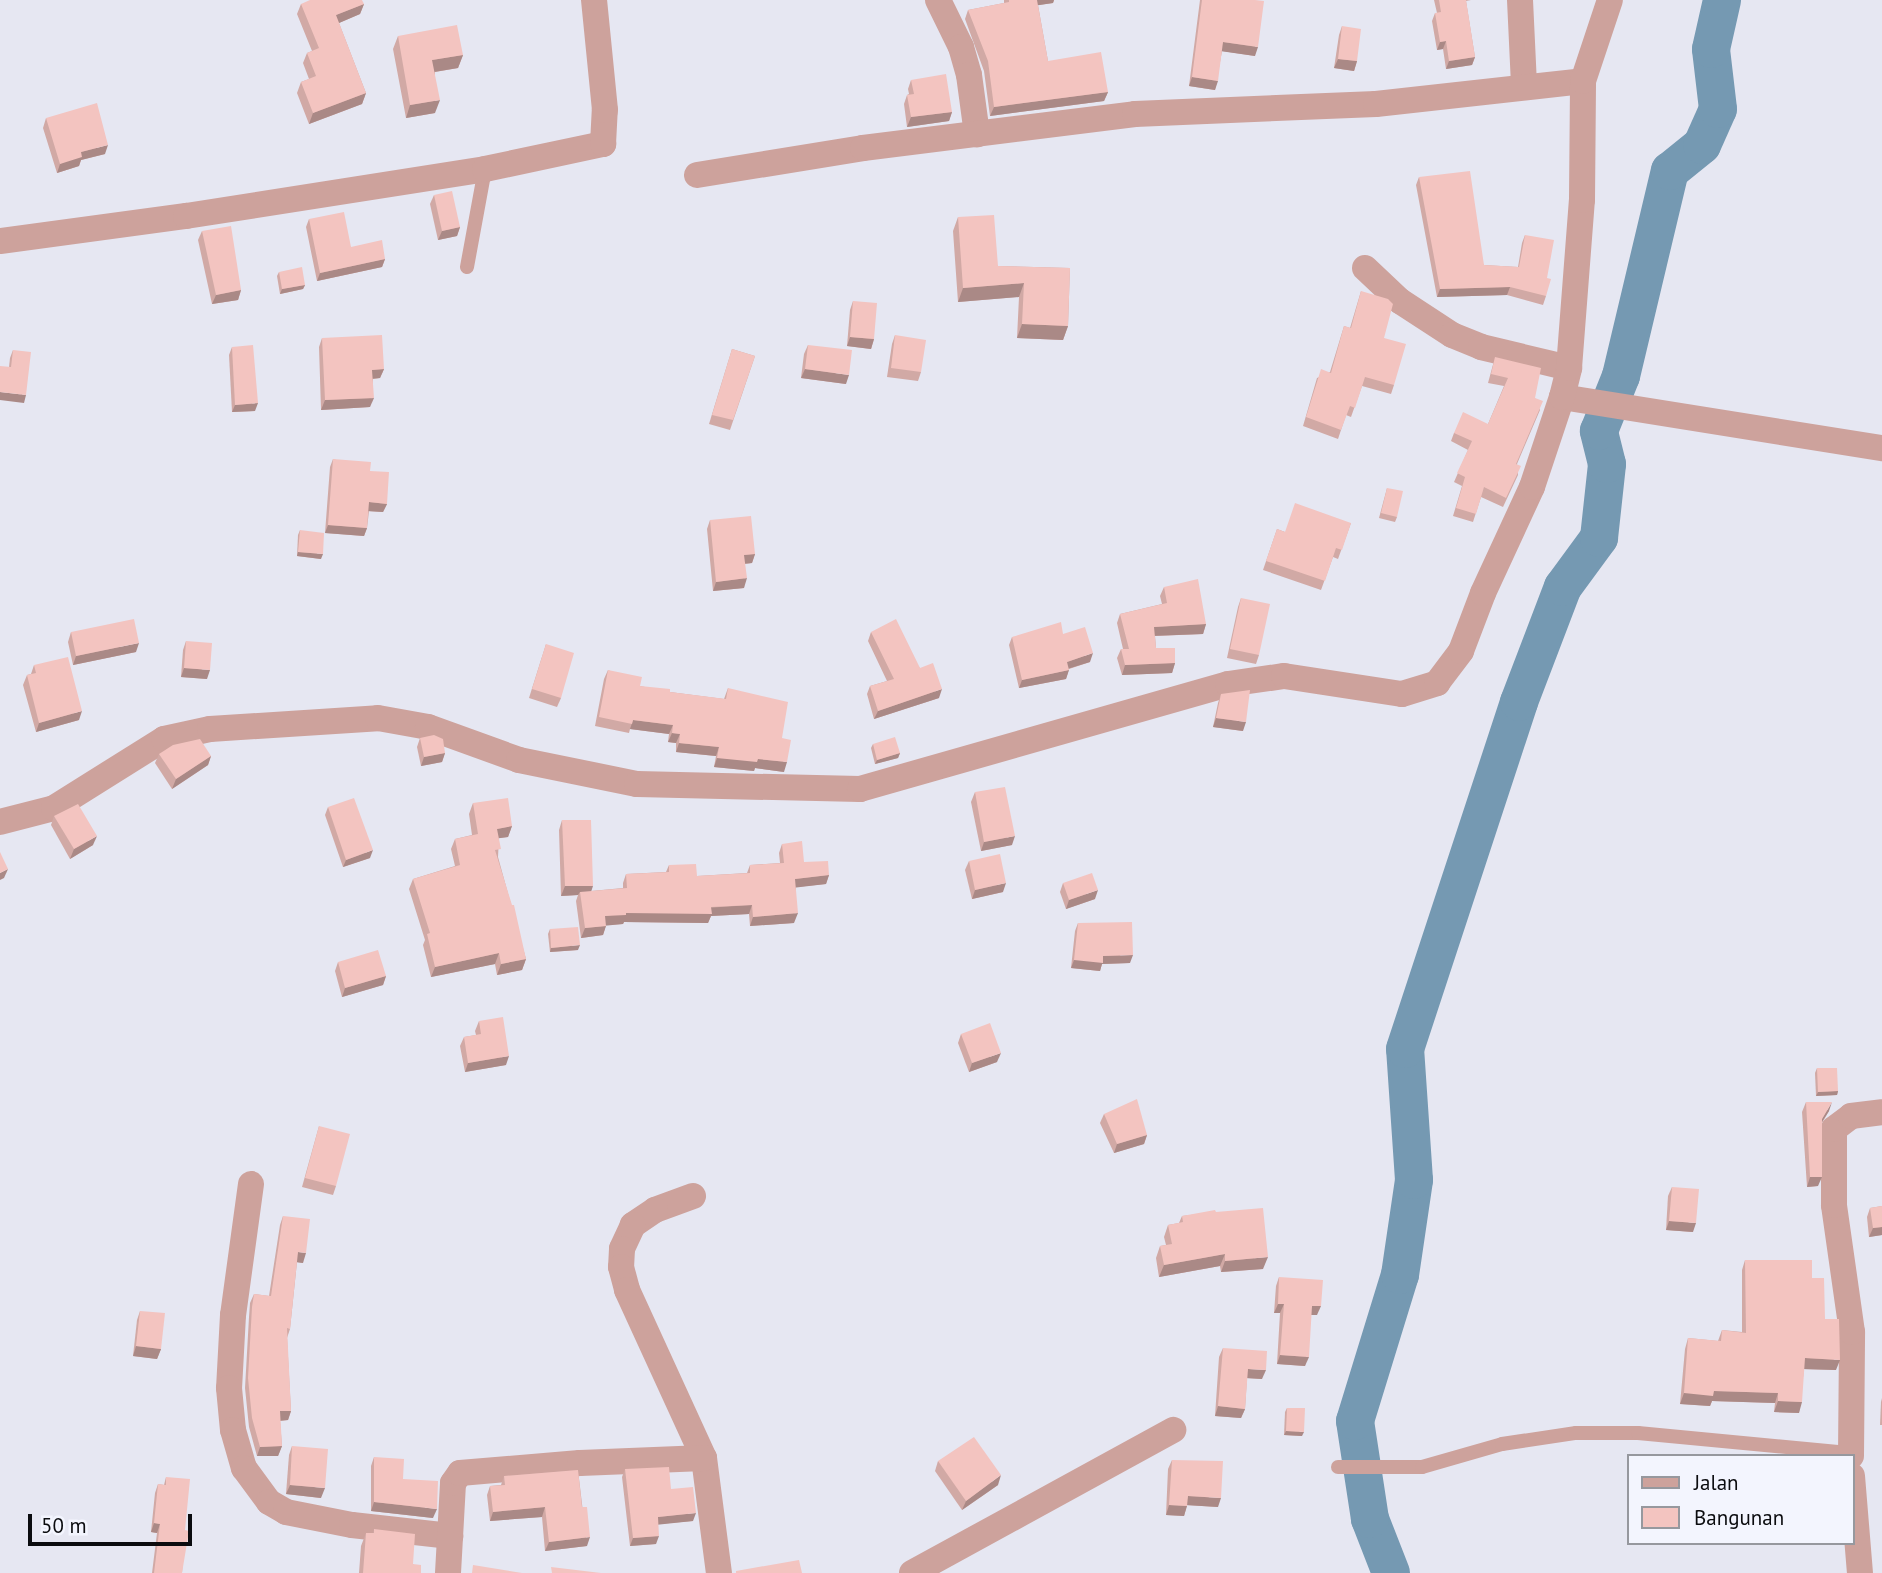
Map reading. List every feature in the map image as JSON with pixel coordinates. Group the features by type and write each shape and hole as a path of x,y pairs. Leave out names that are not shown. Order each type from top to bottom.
{"street":[{"path":"0,241 186,216 485,169 603,144 605,110 594,0"},
{"path":"938,0 961,47 969,75 977,134"},
{"path":"1520,0 1524,85"},
{"path":"0,822 54,808 164,738 209,729 378,718 428,727 519,760 637,784 860,789 1228,684 1284,676 1402,694 1420,691 1437,682 1461,651 1483,593 1532,487 1562,397 1569,368 1582,200 1583,81 1609,0"},
{"path":"697,175 790,159 1161,112 1376,104 1524,85 1583,81"},
{"path":"1365,268 1400,302 1452,335 1481,347 1569,368"},
{"path":"1562,397 1882,448"},
{"path":"1851,1454 1852,1332 1834,1205 1834,1129 1851,1116 1882,1112"},
{"path":"251,1184 233,1315 229,1388 233,1430 244,1468 269,1502 286,1512 330,1522 450,1536"},
{"path":"693,1196 655,1210 633,1225 622,1249 621,1267 627,1290 704,1458 719,1573"},
{"path":"912,1573 1173,1430"},
{"path":"448,1573 453,1483 456,1477 466,1471 704,1458"},
{"path":"1854,1498 1860,1573"}],"lane":[{"path":"467,267 485,169"},
{"path":"1338,1467 1422,1467 1502,1444 1576,1433 1638,1433 1798,1454"}],"building":[{"path":"310,0 362,0 364,4 336,15 366,93 313,113 301,82 316,76 307,53 319,48 301,4"},
{"path":"1009,0 1037,0 1048,61 1101,52 1108,92 994,107 988,61 968,10"},
{"path":"1202,0 1264,1 1258,47 1223,42 1218,81 1192,77"},
{"path":"1439,0 1466,0 1475,57 1449,61 1446,41 1440,42 1435,13 1441,12"},
{"path":"457,25 463,55 432,60 440,100 410,105 398,36"},
{"path":"1342,26 1361,29 1357,61 1338,59"},
{"path":"946,74 952,112 911,117 907,95 914,94 911,80"},
{"path":"97,103 108,145 81,152 82,157 60,164 46,118"},
{"path":"1470,171 1484,265 1519,267 1525,235 1554,240 1547,278 1551,279 1546,296 1510,287 1440,289 1419,177"},
{"path":"452,191 460,227 442,231 434,195"},
{"path":"344,212 351,247 382,240 385,259 320,273 309,219"},
{"path":"994,215 998,266 1070,268 1068,326 1022,324 1024,283 963,288 958,217"},
{"path":"231,226 241,290 216,295 202,231"},
{"path":"302,267 305,285 282,289 279,272"},
{"path":"1361,291 1388,299 1393,304 1384,338 1406,344 1394,385 1365,377 1355,408 1350,406 1341,430 1306,417 1321,369 1331,373 1344,326 1351,328"},
{"path":"853,301 877,303 874,339 850,337"},
{"path":"382,335 384,369 372,370 374,398 325,400 322,338"},
{"path":"895,335 926,340 921,372 891,368"},
{"path":"253,345 258,403 235,405 232,347"},
{"path":"808,345 852,350 849,375 805,369"},
{"path":"732,349 755,356 733,420 712,415"},
{"path":"13,350 31,352 26,395 0,392 0,366 11,367"},
{"path":"1495,357 1541,368 1535,398 1543,401 1516,464 1521,466 1506,498 1484,487 1476,514 1456,508 1465,477 1457,473 1472,441 1454,433 1463,412 1488,424 1508,378 1491,374"},
{"path":"333,459 371,462 370,471 389,472 387,504 369,502 367,528 328,525"},
{"path":"1387,488 1403,491 1397,517 1381,513"},
{"path":"1295,503 1351,523 1342,550 1336,548 1325,581 1266,561 1277,529 1285,532"},
{"path":"751,516 755,554 744,555 747,578 716,582 710,520"},
{"path":"300,530 324,533 323,554 298,552"},
{"path":"1198,579 1206,624 1154,627 1156,648 1175,648 1175,663 1125,665 1121,649 1129,649 1120,614 1167,603 1164,587"},
{"path":"1241,598 1270,604 1259,655 1230,649"},
{"path":"134,619 139,643 76,656 71,632"},
{"path":"896,619 920,668 933,663 942,689 878,711 870,686 894,679 871,632"},
{"path":"1061,622 1063,634 1085,627 1093,653 1067,662 1069,670 1022,680 1012,637"},
{"path":"186,641 212,643 210,670 184,668"},
{"path":"546,644 574,653 561,698 532,689"},
{"path":"68,657 82,711 39,723 27,675 36,673 34,665"},
{"path":"608,670 642,677 640,686 670,689 670,692 726,699 728,688 788,702 782,738 791,740 787,762 717,758 719,747 679,743 680,734 672,733 673,725 633,720 632,724 599,717"},
{"path":"1250,690 1246,722 1216,718 1221,694"},
{"path":"434,735 443,739 445,753 424,757 420,738"},
{"path":"895,737 900,753 877,760 873,744"},
{"path":"200,739 211,756 176,779 159,754 173,745"},
{"path":"1005,787 1015,836 984,842 975,792"},
{"path":"354,798 373,850 346,860 328,807"},
{"path":"508,798 512,826 497,829 501,849 495,850 514,905 526,959 501,964 499,953 435,967 427,934 430,933 413,879 460,865 455,839 478,834 473,803"},
{"path":"78,804 97,836 74,849 54,816"},
{"path":"562,820 591,820 593,886 565,886"},
{"path":"802,841 804,862 828,861 829,875 795,879 798,913 753,917 752,905 711,907 712,914 626,913 605,916 606,926 585,928 580,892 627,888 626,874 669,872 669,865 696,864 697,876 750,873 750,865 784,863 782,844"},
{"path":"0,852 8,869 0,873"},
{"path":"1000,854 1006,883 975,890 969,861"},
{"path":"1092,873 1098,890 1069,900 1063,883"},
{"path":"1132,922 1133,955 1103,956 1103,963 1074,960 1078,923"},
{"path":"578,927 580,945 551,948 550,929"},
{"path":"378,950 386,976 345,988 338,962"},
{"path":"503,1017 509,1056 468,1063 464,1037 481,1034 479,1021"},
{"path":"990,1023 1001,1053 972,1063 961,1034"},
{"path":"1817,1068 1837,1068 1838,1091 1818,1092"},
{"path":"1137,1099 1147,1135 1117,1144 1104,1114"},
{"path":"1806,1102 1832,1102 1822,1119 1822,1177 1810,1177"},
{"path":"319,1126 350,1134 336,1186 305,1178"},
{"path":"1672,1187 1699,1189 1696,1223 1669,1221"},
{"path":"1882,1206 1882,1227 1873,1228 1870,1208"},
{"path":"1263,1208 1268,1257 1225,1261 1225,1254 1164,1265 1160,1246 1172,1244 1168,1225 1183,1222 1182,1216 1215,1210"},
{"path":"283,1216 310,1219 306,1253 298,1252 290,1329 287,1328 291,1411 280,1411 282,1446 260,1447 252,1418 248,1378 252,1307 254,1294 271,1296"},
{"path":"1745,1260 1812,1260 1812,1278 1824,1278 1825,1319 1839,1319 1840,1360 1805,1358 1802,1402 1778,1401 1778,1393 1714,1391 1713,1396 1684,1393 1688,1338 1721,1341 1722,1330 1746,1333"},
{"path":"1279,1277 1323,1280 1321,1306 1312,1306 1309,1357 1280,1355 1284,1304 1278,1304"},
{"path":"140,1311 165,1313 161,1349 136,1346"},
{"path":"1223,1348 1267,1351 1266,1370 1248,1369 1245,1409 1218,1406"},
{"path":"1287,1408 1305,1408 1304,1432 1286,1431"},
{"path":"974,1437 1001,1475 966,1501 938,1461"},
{"path":"292,1446 328,1449 325,1488 290,1485"},
{"path":"374,1457 404,1459 403,1479 438,1481 437,1509 374,1502"},
{"path":"1172,1460 1223,1461 1221,1498 1188,1496 1187,1506 1169,1505"},
{"path":"669,1467 671,1489 693,1487 696,1513 658,1517 659,1536 633,1538 625,1469"},
{"path":"578,1470 582,1507 587,1507 590,1537 549,1542 545,1507 493,1512 490,1486 505,1485 504,1476"},
{"path":"166,1477 190,1479 185,1530 189,1531 182,1573 154,1573 160,1524 154,1523 158,1484 166,1485"},
{"path":"374,1529 415,1534 413,1564 421,1565 421,1573 363,1573 366,1533 374,1533"},
{"path":"799,1560 802,1573 736,1573 736,1571"},
{"path":"473,1565 522,1573 472,1573"},
{"path":"551,1567 601,1573 552,1573"}],"waterway":[{"path":"1391,1573 1370,1519 1355,1421 1400,1275 1414,1180 1405,1049 1519,702 1563,587 1599,538 1607,464 1599,431 1621,376 1670,171 1702,145 1718,109 1711,49 1722,0"}]}
